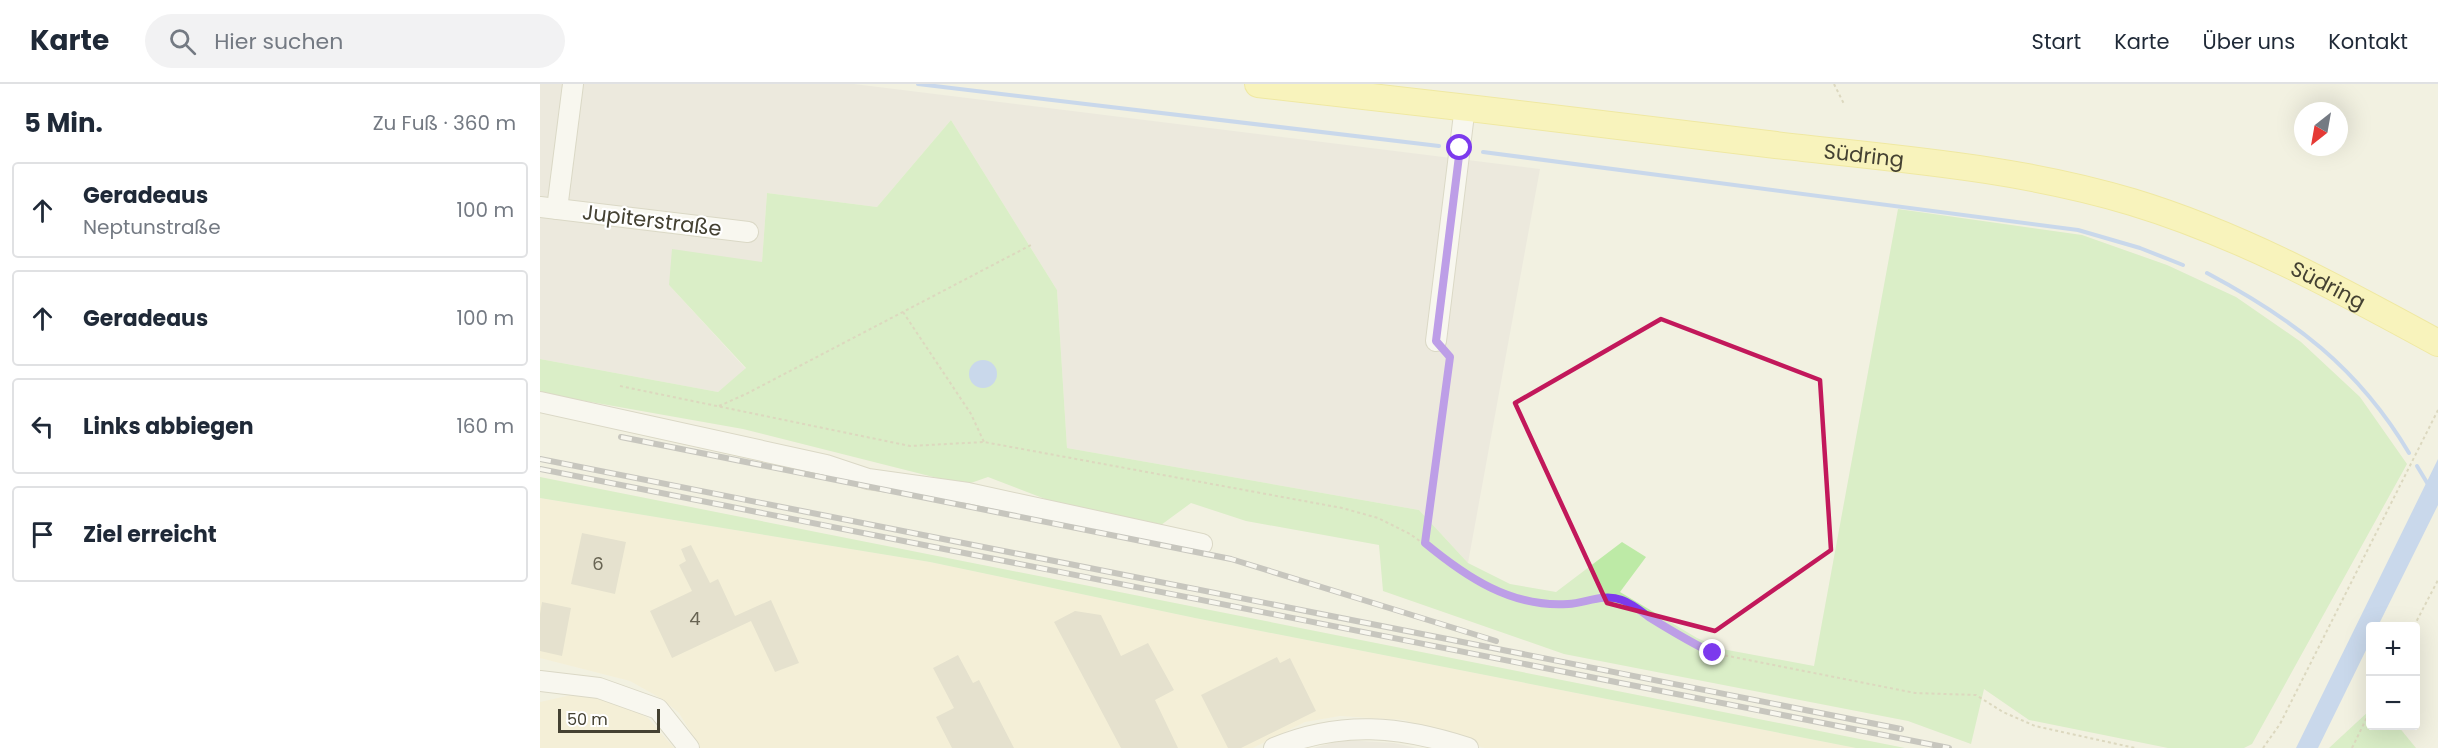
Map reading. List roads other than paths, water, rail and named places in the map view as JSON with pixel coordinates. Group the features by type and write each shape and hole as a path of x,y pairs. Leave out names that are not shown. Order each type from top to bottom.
{"main road":[{"name":"Südring","path":"1258,84 1465,106 1975,168 2048,181 2130,202 2230,237 2326,282 2438,343"}],"street":[{"name":"Jupiterstraße","path":"573,84 548,208 748,232"},
{"path":"1436,341 1465,106"},
{"path":"540,402 826,465 868,479 968,493 1202,544"},
{"path":"540,681 599,688 658,710 689,748"},
{"path":"1274,748 1311,735 1344,729 1381,729 1425,735 1468,748"}],"water":[{"path":"983,360 993,364 997,374 993,384 983,388 973,384 969,374 973,364"},
{"path":"2438,459 2438,505 2380,622 2366,622 2366,650 2318,748 2296,748"}],"waterway":[{"path":"918,84 1439,146"},
{"path":"1483,152 2078,230 2140,248 2183,265"},
{"path":"2207,273 2268,308 2321,348 2368,395 2409,453"},
{"path":"2417,466 2429,486"}],"railway":[{"path":"621,437 1231,559 1496,641"},
{"path":"540,459 1901,729"},
{"path":"540,469 1949,748"}]}
